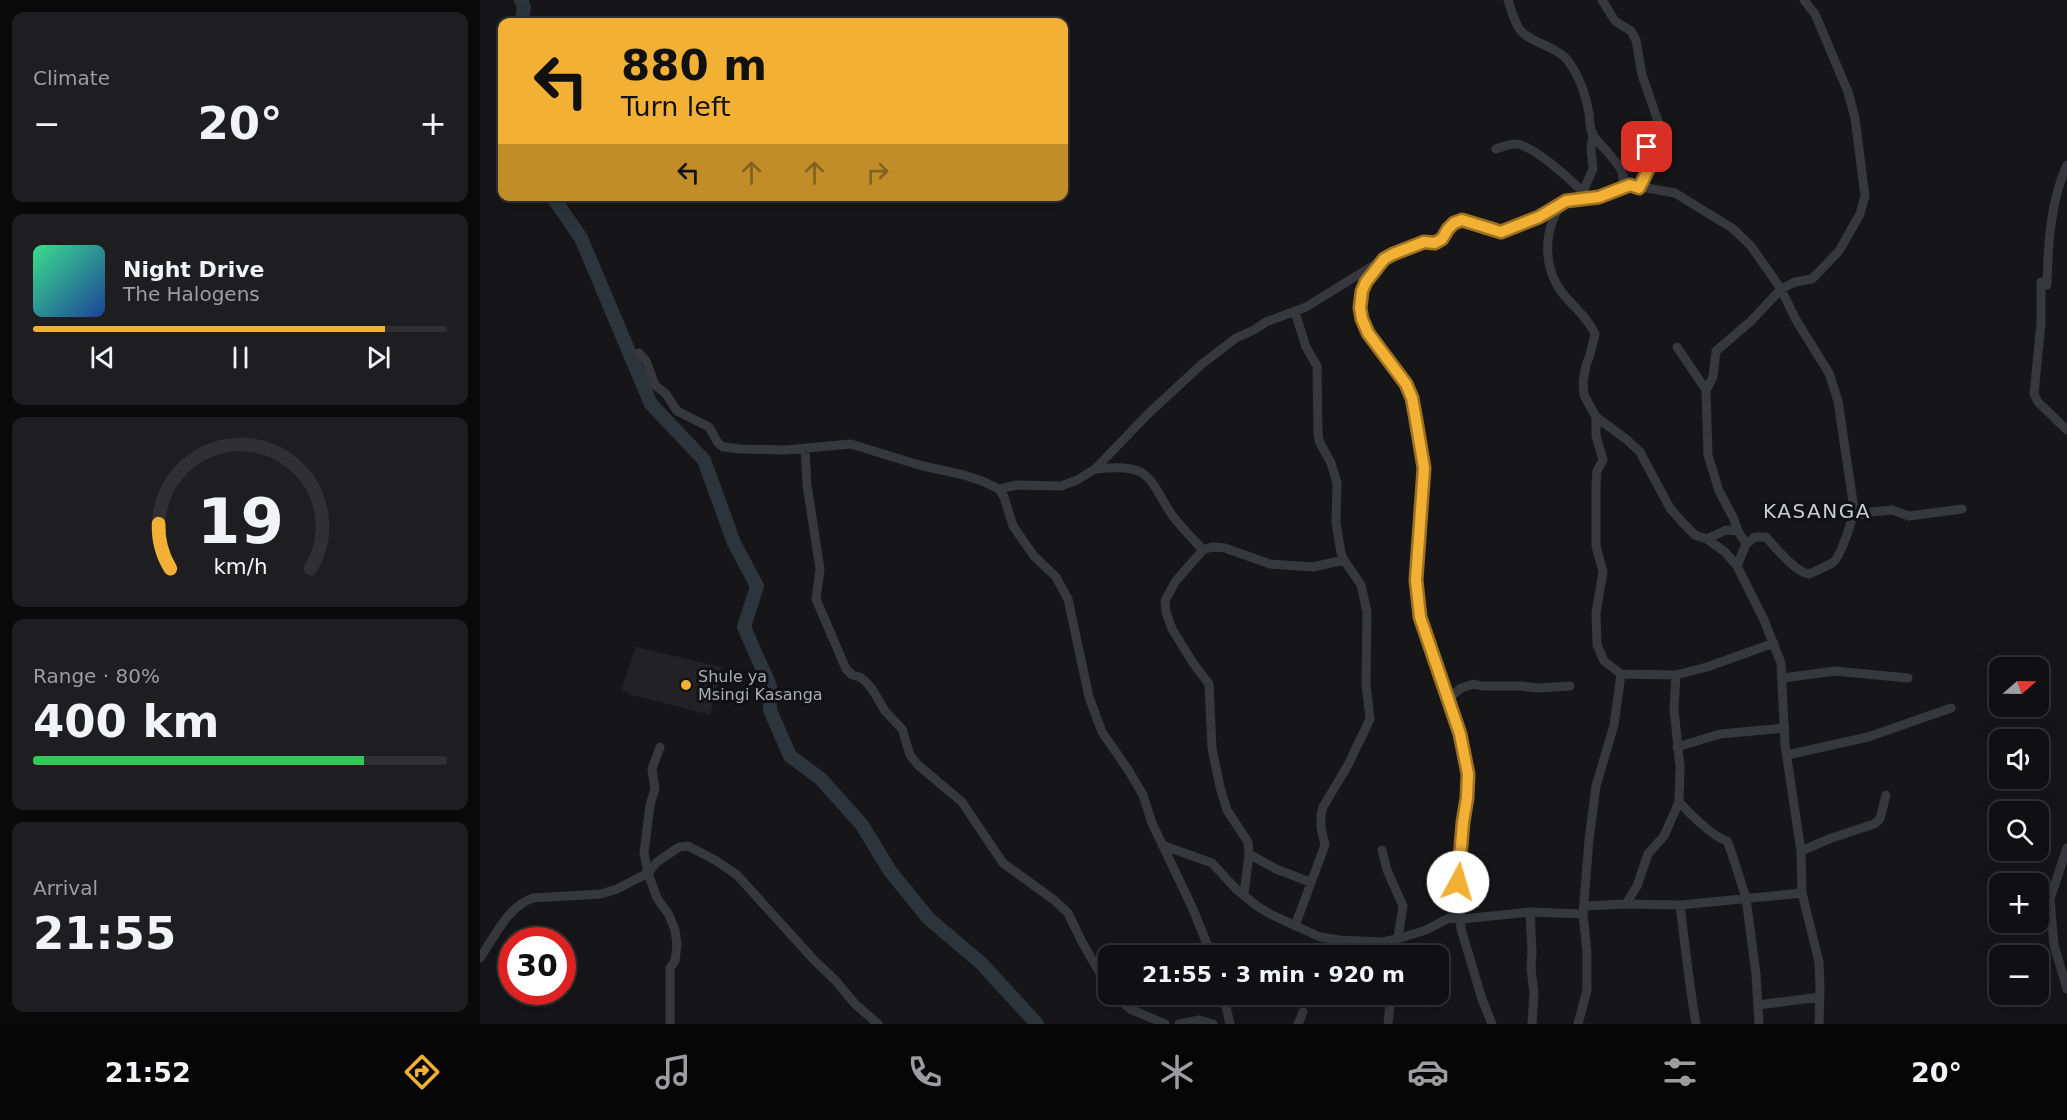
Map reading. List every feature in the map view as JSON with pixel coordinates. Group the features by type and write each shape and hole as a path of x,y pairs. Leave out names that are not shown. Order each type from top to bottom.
{"street":[{"path":"1508,0 1521,32 1552,47 1570,64 1584,92 1589,124 1593,134 1622,172 1623,179 1620,188"},
{"path":"1602,0 1615,21 1631,31 1636,40 1642,75 1664,138 1658,144 1648,144 1650,166 1639,188"},
{"path":"1746,544 1719,491 1708,455 1706,390 1713,377 1716,351 1751,321 1781,289 1795,282 1812,279 1839,251 1860,214 1865,196 1858,133 1848,92 1815,14 1804,0"},
{"path":"1581,195 1593,169 1591,149 1593,134"},
{"path":"1496,149 1516,144 1526,148 1551,163 1581,195"},
{"path":"2067,165 2054,207 2047,285 2041,282 2041,322 2034,394 2038,402 2067,430"},
{"path":"999,489 1017,485 1061,486 1077,480 1095,469 1148,414 1202,364 1236,338 1266,322 1295,312 1384,259 1424,242 1435,243 1442,239 1454,223 1462,220 1501,232 1539,217 1563,202 1581,195 1599,197 1630,185 1675,193 1732,228 1751,246 1781,289 1796,320 1829,373 1835,389 1845,440 1853,517 1833,563 1809,574 1798,570 1766,537 1755,537 1746,544 1737,566"},
{"path":"1563,202 1554,214 1551,223 1548,241 1549,269 1562,293 1591,324 1595,334 1583,376 1584,395 1596,417 1636,448 1674,514 1695,535 1707,539 1725,552 1737,566 1782,663 1786,755 1801,851 1802,893 1819,962 1819,1024"},
{"path":"1384,259 1362,291 1362,319 1368,333 1406,384 1412,398 1424,468 1416,580 1420,617 1460,734 1468,774 1458,882 1461,919 1465,942 1492,1024"},
{"path":"1295,312 1306,347 1317,366 1318,433 1319,441 1335,473 1337,483 1338,540 1344,560 1360,585 1367,612 1366,684 1370,719 1348,765 1323,807 1321,828 1325,845 1295,926"},
{"path":"1677,347 1706,390"},
{"path":"639,353 646,361 655,385 666,394 677,411 709,427 723,447 785,450 851,444 919,465 964,475 999,489 1004,497 1013,526 1034,556 1056,577 1063,588 1068,599 1089,697 1102,732 1130,771 1143,795 1152,823 1207,945"},
{"path":"1596,417 1596,436 1603,460 1597,471 1596,486 1596,546 1603,573 1596,613 1597,645 1604,661 1621,674 1676,675 1707,667 1774,643"},
{"path":"805,448 807,485 820,569 816,599 846,669 852,675 860,677 872,688 885,711 902,729 910,755 918,765 962,802 1003,863 1068,913 1098,970"},
{"path":"1095,469 1137,470 1144,475 1171,514 1203,550"},
{"path":"1853,517 1892,510 1910,516 1962,509"},
{"path":"1707,539 1726,530 1738,531"},
{"path":"1244,894 1249,854 1248,842 1227,810 1220,787 1212,748 1209,684 1172,629 1165,601 1169,591 1203,550 1217,546 1270,564 1313,567 1344,560"},
{"path":"1783,678 1835,671 1908,678"},
{"path":"1578,1024 1587,990 1587,953 1583,910 1588,840 1596,786 1614,725 1621,674"},
{"path":"1626,904 1637,886 1647,854 1664,836 1679,802 1680,767 1674,709 1676,675"},
{"path":"1448,699 1461,688 1474,684 1537,688 1570,686"},
{"path":"1786,755 1868,737 1951,708"},
{"path":"1677,747 1720,734 1785,728"},
{"path":"660,747 652,769 655,789 650,805 644,853 648,873 659,904 672,921 677,944 675,961 670,968 669,1024"},
{"path":"1801,851 1874,824 1880,819 1886,795"},
{"path":"1679,802 1712,833 1728,843 1746,898 1759,1024"},
{"path":"480,958 513,911 522,902 533,898 601,894 631,883 648,873 657,862 684,845 698,850 737,876 855,1004 878,1024"},
{"path":"1162,845 1212,863 1236,889 1257,906 1320,937 1339,940 1382,942 1426,930 1449,918 1583,910 1626,904 1680,905 1802,893"},
{"path":"2067,848 2065,864 2050,899 2054,945 2067,988"},
{"path":"1382,850 1387,870 1403,906 1396,945"},
{"path":"1249,854 1276,869 1310,882"},
{"path":"1680,905 1696,1024"},
{"path":"1530,912 1534,993 1532,1024"},
{"path":"1758,1005 1820,997"},
{"path":"1126,1005 1130,1009 1165,1024"},
{"path":"1226,1005 1230,1024"},
{"path":"1388,1024 1390,1005"},
{"path":"1298,1024 1303,1012"},
{"path":"1179,1024 1199,1020 1213,1024"}],"shaded area":[{"path":"636,647 722,667 710,715 628,694 621,690"}],"waterway":[{"path":"521,0 524,7 523,18"},
{"path":"555,201 581,238 651,404 704,460 734,543 757,586 744,627 770,686 770,710 790,756 821,779 862,825 890,871 929,919 981,963 1037,1024"}],"place":[{"name":"Shule ya Msingi Kasanga","path":"686,685"}],"district":[{"name":"KASANGA","path":"1817,511"}],"route":[{"path":"1458,882 1468,774 1460,734 1420,617 1416,580 1424,468 1412,398 1406,384 1364,327 1360,308 1362,291 1366,282 1384,259 1424,242 1435,243 1442,239 1448,229 1458,221 1467,220 1501,232 1539,217 1566,201 1599,197 1630,185 1639,188 1650,166 1647,147"}]}
